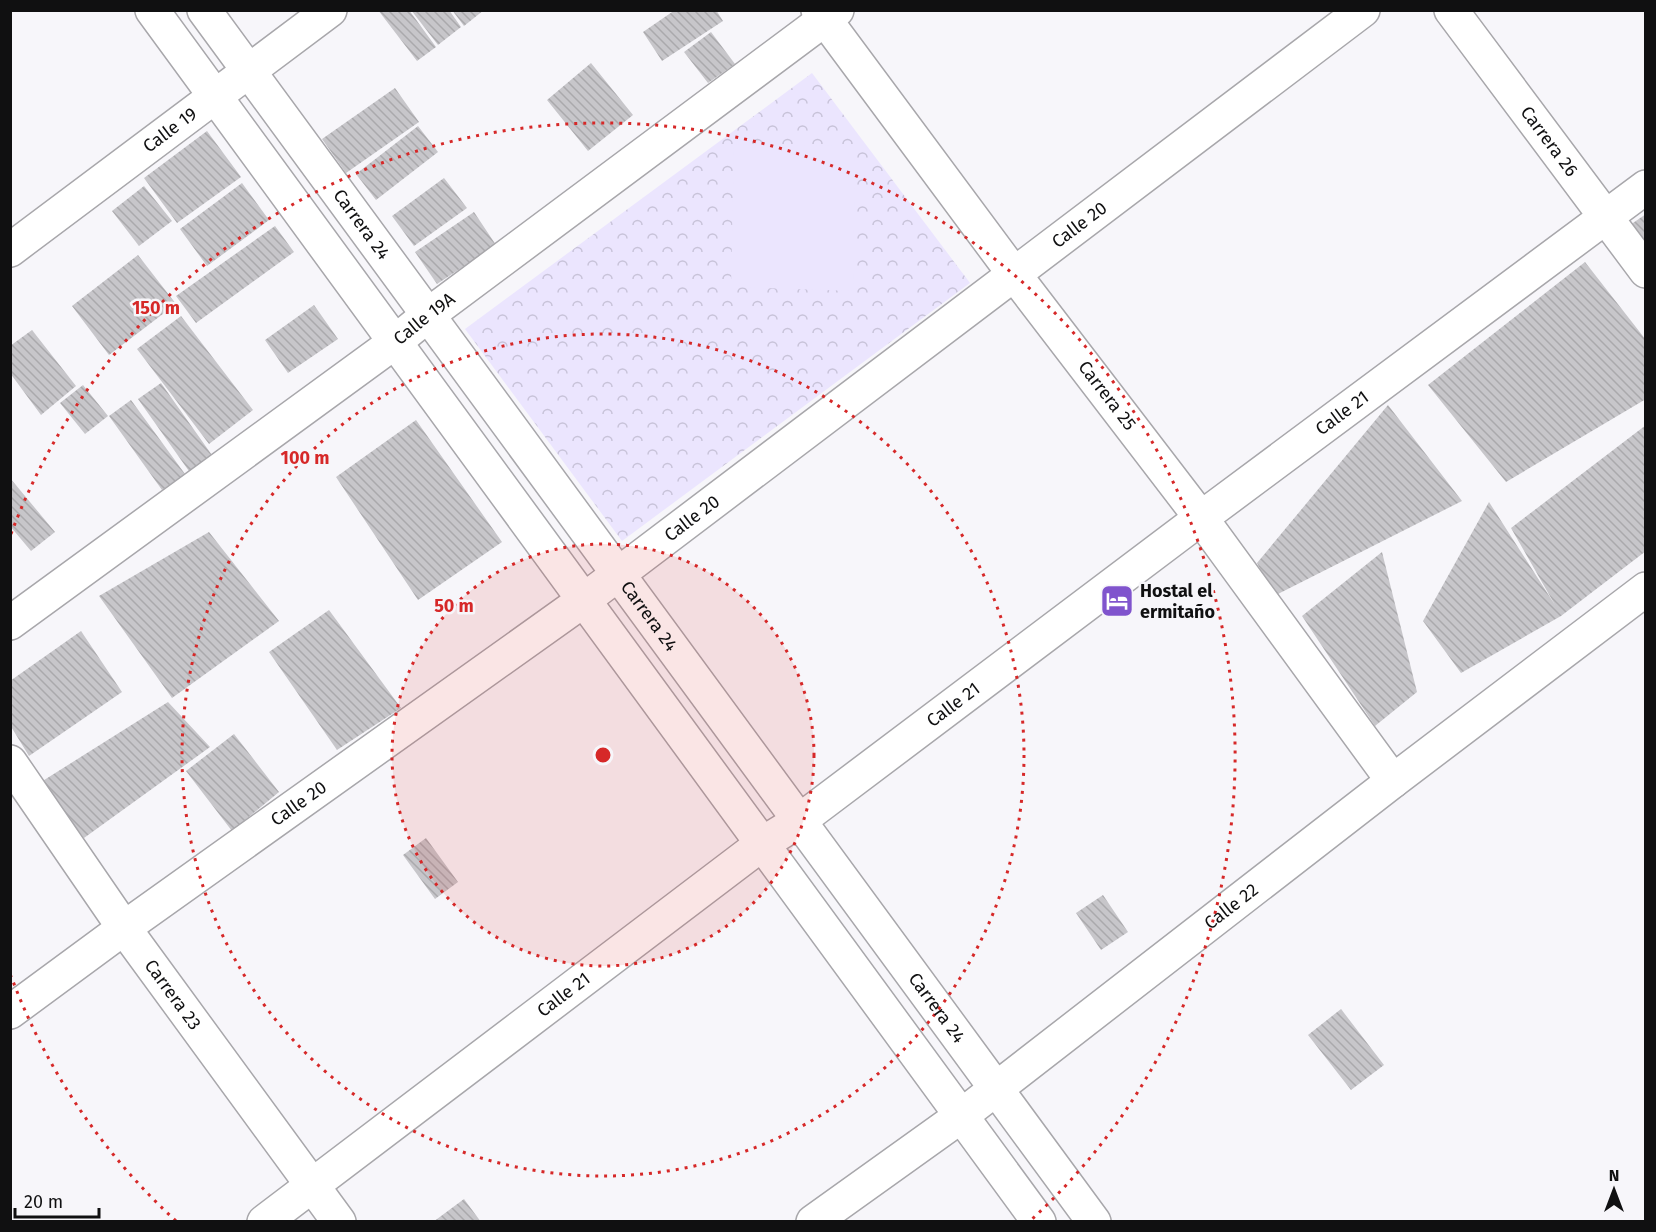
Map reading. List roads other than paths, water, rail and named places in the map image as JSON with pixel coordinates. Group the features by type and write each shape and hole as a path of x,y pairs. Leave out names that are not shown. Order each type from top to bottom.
{"street":[{"path":"152,10 1039,1221"},
{"name":"Carrera 24","path":"204,10 1094,1221"},
{"name":"Calle 19","path":"10,250 330,10"},
{"name":"Calle 20","path":"10,1012 584,600 1364,10"},
{"name":"Carrera 26","path":"1451,10 1646,271"},
{"name":"Carrera 25","path":"826,14 1014,274 1201,518 1392,781"},
{"name":"Calle 19A","path":"10,623 395,342 826,14"},
{"name":"Calle 21","path":"264,1221 762,844 800,821 1201,518 1646,188"},
{"name":"Calle 22","path":"813,1221 961,1116 1392,781 1646,589"},
{"name":"Carrera 23","path":"10,762 124,928 339,1221"}],"place":[{"name":"Hostal el ermitaño","path":"1117,601"}]}
